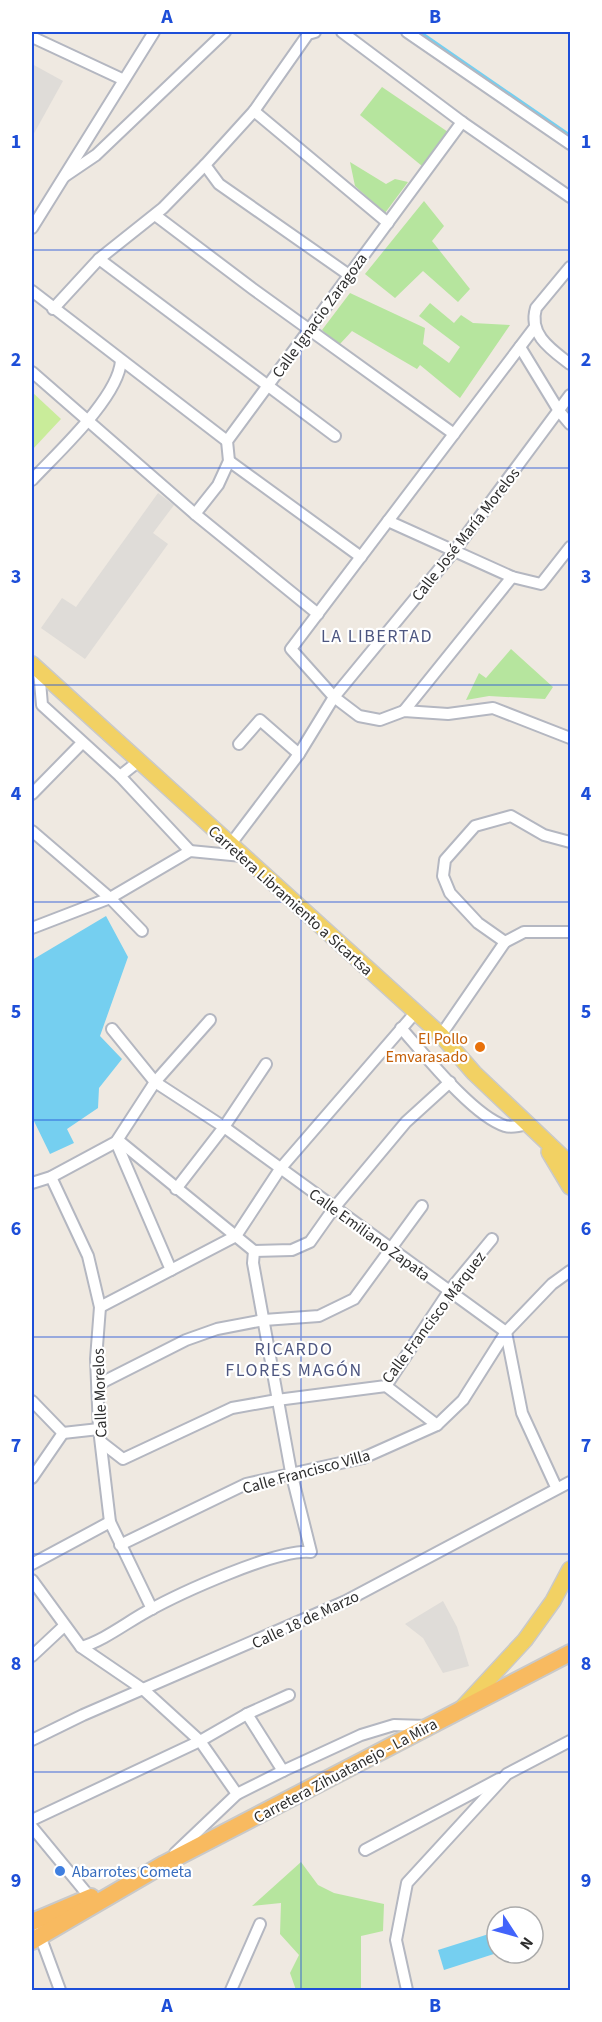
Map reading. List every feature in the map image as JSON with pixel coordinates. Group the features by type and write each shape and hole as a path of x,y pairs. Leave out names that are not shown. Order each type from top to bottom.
{"highway":[{"name":"Carretera Zihuatanejo - La Mira","path":"35,1931 570,1653"}],"main road":[{"name":"Carretera Libramiento a Sicartsa","path":"35,669 441,1035 474,1073 570,1164"},
{"path":"540,1136 570,1187"},
{"path":"462,1709 525,1640 552,1601 570,1569"}],"street":[{"path":"32,228 122,79 154,32"},
{"path":"60,180 96,155 225,32"},
{"path":"53,309 99,259 155,215 205,165 254,111 308,34 315,32"},
{"path":"342,32 462,122 570,196"},
{"path":"407,32 570,144"},
{"path":"37,36 122,79"},
{"path":"254,111 388,223"},
{"name":"Calle Ignacio Zaragoza","path":"227,441 462,122"},
{"path":"205,165 219,184 349,275"},
{"path":"155,215 454,434"},
{"path":"99,259 335,436"},
{"path":"570,267 536,308 535,327 543,343 570,364"},
{"path":"32,291 227,441 229,461 218,485 195,514"},
{"path":"535,327 291,649 334,697 359,716 380,720 404,711 448,714 493,708 570,738"},
{"path":"520,347 559,411 570,424"},
{"path":"32,480 88,420 116,381 121,361"},
{"path":"32,372 195,514 318,614"},
{"name":"Calle José María Morelos","path":"230,845 299,754 334,697 455,550 570,394"},
{"path":"229,461 361,557"},
{"path":"388,521 512,577 542,585 570,547"},
{"path":"404,711 512,577"},
{"path":"35,669 42,705 81,744 120,776 190,851"},
{"path":"239,744 260,720 299,754"},
{"path":"32,794 81,744"},
{"path":"120,776 139,761"},
{"path":"505,942 478,923 450,893 442,876 445,861 475,826 511,816 544,835 570,842"},
{"path":"32,831 110,898 142,931"},
{"path":"32,928 110,898 190,851 242,856"},
{"path":"441,1035 505,942 524,932 570,932"},
{"path":"100,1307 236,1236 280,1169 415,1013"},
{"path":"32,1183 51,1176 117,1141 155,1082 210,1020"},
{"path":"401,1028 450,1082 493,1122 508,1127 527,1124"},
{"name":"Calle Emiliano Zapata","path":"112,1029 155,1082 224,1127 506,1332"},
{"path":"176,1189 224,1127 266,1064"},
{"path":"117,1141 254,1251 292,1250 310,1242 334,1208 406,1122 450,1082"},
{"path":"117,1141 171,1270"},
{"name":"Calle Morelos","path":"51,1176 88,1256 100,1307 96,1359 99,1384 99,1430 110,1522 152,1609"},
{"path":"99,1384 186,1340 218,1329 264,1320 319,1316 354,1299 422,1206"},
{"name":"Calle Francisco Márquez","path":"101,1442 123,1459 232,1408 386,1386 449,1291 492,1239"},
{"path":"81,1647 152,1609 254,1564 300,1551 311,1552 291,1472 277,1400 253,1263 254,1251"},
{"name":"Calle Francisco Villa","path":"120,1545 246,1484 291,1472 363,1458 437,1425 463,1400 506,1332 552,1284 570,1271"},
{"path":"506,1332 522,1413 556,1487"},
{"path":"386,1386 437,1425"},
{"path":"32,1401 63,1433"},
{"path":"63,1433 99,1430"},
{"path":"32,1478 63,1433"},
{"name":"Calle 18 de Marzo","path":"32,1740 346,1602 556,1487 570,1482"},
{"path":"32,1564 110,1522"},
{"path":"32,1580 63,1627 81,1647 144,1690 200,1741 237,1794"},
{"path":"32,1656 63,1627"},
{"path":"32,1821 200,1741 247,1714 289,1695"},
{"path":"247,1714 283,1771"},
{"path":"164,1864 237,1794 361,1735 394,1725 427,1726"},
{"path":"364,1850 570,1741"},
{"path":"407,1990 396,1940 407,1883 507,1774"},
{"path":"32,1827 93,1902"},
{"path":"231,1990 260,1924"},
{"path":"35,1931 60,1990"}],"green space":[{"path":"382,87 448,132 422,166 360,115"},
{"path":"350,162 386,184 395,179 408,182 385,213 355,186"},
{"path":"424,201 444,226 432,241 470,289 458,302 423,271 395,298 365,274"},
{"path":"350,293 425,328 423,344 449,363 460,347 419,316 430,303 454,323 461,315 473,323 510,325 460,398 420,365 417,369 352,331 339,345 322,330"},
{"path":"32,392 61,419 32,450"},
{"path":"511,649 553,687 545,699 489,696 466,700 479,673 486,678"},
{"path":"301,1862 318,1885 334,1893 384,1904 383,1931 361,1936 361,1990 296,1990 290,1973 299,1955 280,1934 281,1903 252,1906"}],"shaded area":[{"path":"32,64 63,81 32,137"},
{"path":"158,493 174,505 153,533 168,544 85,659 41,628 62,598 76,607"},
{"path":"443,1601 457,1627 469,1666 443,1673 423,1638 405,1624"}],"water":[{"path":"106,916 128,957 100,1036 122,1059 99,1088 98,1108 67,1129 74,1143 50,1154 32,1117 32,960"},
{"path":"485,1935 485,1957 444,1970 438,1950"}],"waterway":[{"path":"419,32 570,136"}],"place":[{"name":"El Pollo Emvarasado","path":"480,1047"},
{"name":"Abarrotes Cometa","path":"60,1871"}],"district":[{"name":"LA LIBERTAD","path":"377,636"},
{"name":"RICARDO FLORES MAGÓN","path":"294,1359"}]}
